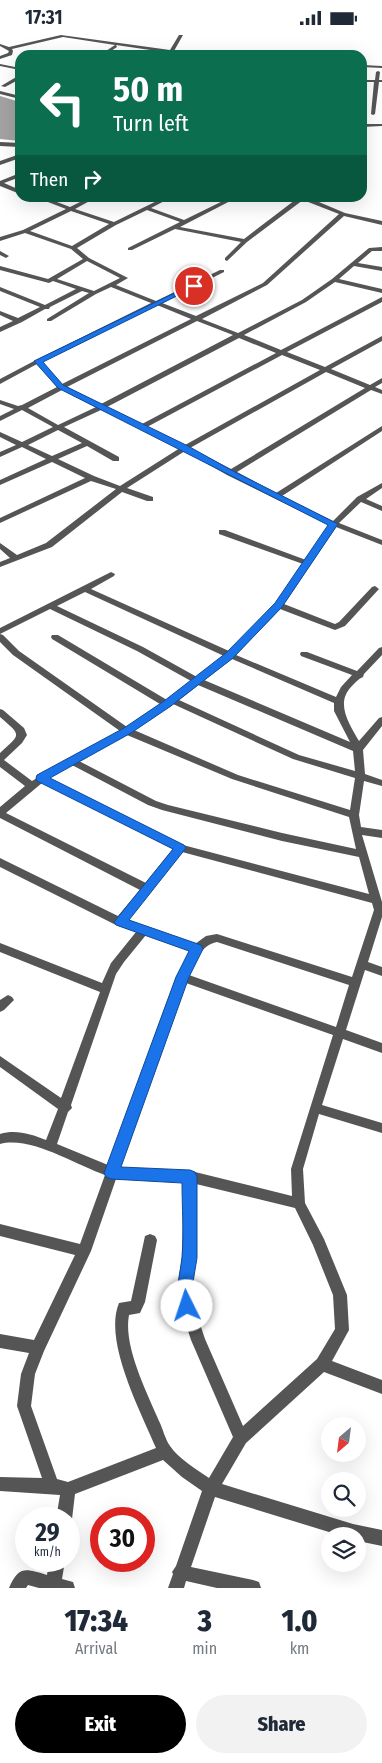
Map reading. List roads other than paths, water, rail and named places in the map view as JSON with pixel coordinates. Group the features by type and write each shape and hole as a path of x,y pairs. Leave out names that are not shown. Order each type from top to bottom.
{"street":[{"path":"174,50 181,35"},
{"path":"0,45 9,48 63,36 148,50"},
{"path":"109,50 115,46"},
{"path":"0,58 10,54 9,48"},
{"path":"0,65 15,68"},
{"path":"0,69 15,65"},
{"path":"367,66 382,67"},
{"path":"373,114 379,81 378,72"},
{"path":"3,86 15,80"},
{"path":"0,92 15,96"},
{"path":"367,126 382,126"},
{"path":"0,143 15,144"},
{"path":"0,163 15,158"},
{"path":"0,183 15,177"},
{"path":"0,183 15,189"},
{"path":"50,202 114,225"},
{"path":"0,239 25,231 85,202"},
{"path":"73,248 161,202"},
{"path":"130,249 226,202"},
{"path":"227,259 245,241 296,202"},
{"path":"312,202 343,214 382,223"},
{"path":"148,209 184,222"},
{"path":"0,419 271,279 343,214"},
{"path":"174,227 245,241"},
{"path":"25,231 73,248 87,259 124,278 94,293 49,320"},
{"path":"0,455 101,407 304,301 334,280 371,249 382,249"},
{"path":"0,268 48,281 87,259"},
{"path":"353,264 382,269"},
{"path":"0,382 38,361 222,271"},
{"path":"52,279 94,293"},
{"path":"334,280 382,291"},
{"path":"111,285 382,393"},
{"path":"0,289 47,308"},
{"path":"0,330 47,308 81,289"},
{"path":"141,427 382,299"},
{"path":"0,313 20,321"},
{"path":"0,565 49,545 131,481 185,448 382,338"},
{"path":"38,361 61,387 185,448 276,496 334,524 382,543"},
{"path":"0,371 11,376"},
{"path":"230,473 382,380"},
{"path":"0,402 19,408 59,427 116,459"},
{"path":"276,496 382,428"},
{"path":"0,434 91,478 120,490 150,499"},
{"path":"0,483 88,443"},
{"path":"0,521 91,478"},
{"path":"146,888 0,813 41,778 127,731 170,702 230,656 279,605 334,524 360,499 382,485"},
{"path":"360,499 382,509"},
{"path":"222,533 307,563"},
{"path":"0,545 15,558"},
{"path":"0,631 111,574"},
{"path":"85,589 230,656 339,701"},
{"path":"279,605 334,627 342,624 374,589"},
{"path":"50,606 140,649 197,681 358,749"},
{"path":"0,637 16,653 127,731 235,777 354,815"},
{"path":"55,637 170,702 296,757 382,783"},
{"path":"176,1588 211,1487 241,1438 322,1364 342,1330 340,1295 319,1243 299,1203 297,1169 315,1108 363,965 379,907 362,854 354,815 360,777 358,749 339,711 339,701 344,689 382,651"},
{"path":"304,654 360,675"},
{"path":"0,712 21,730 22,735 19,741 0,761 31,785"},
{"path":"358,749 382,720"},
{"path":"71,761 166,808 282,837 362,854"},
{"path":"41,778 180,848 379,907"},
{"path":"356,830 382,834"},
{"path":"120,922 180,848"},
{"path":"0,862 120,922 197,949"},
{"path":"50,1147 66,1107 106,990 108,977 143,931"},
{"path":"52,1486 24,1406 28,1374 38,1348 84,1251 182,977 197,949 206,939 217,938 356,983"},
{"path":"0,947 106,990"},
{"path":"363,965 382,972"},
{"path":"182,977 382,1048"},
{"path":"0,1061 66,1107"},
{"path":"315,1108 382,1128"},
{"path":"0,1139 6,1135 15,1136 50,1147 111,1173 190,1177 299,1203"},
{"path":"190,1177 190,1258 185,1282 187,1306 198,1340 241,1438"},
{"path":"0,1230 84,1251"},
{"path":"150,1240 138,1302 135,1308 124,1308 121,1315 126,1357 165,1451 187,1472 211,1487 353,1532 382,1538"},
{"path":"0,1341 38,1348"},
{"path":"322,1364 382,1387"},
{"path":"0,1484 52,1486 68,1489 165,1451"},
{"path":"66,1507 68,1489"},
{"path":"17,1588 23,1578 28,1577 61,1585 59,1572"},
{"path":"180,1572 253,1588"}]}
